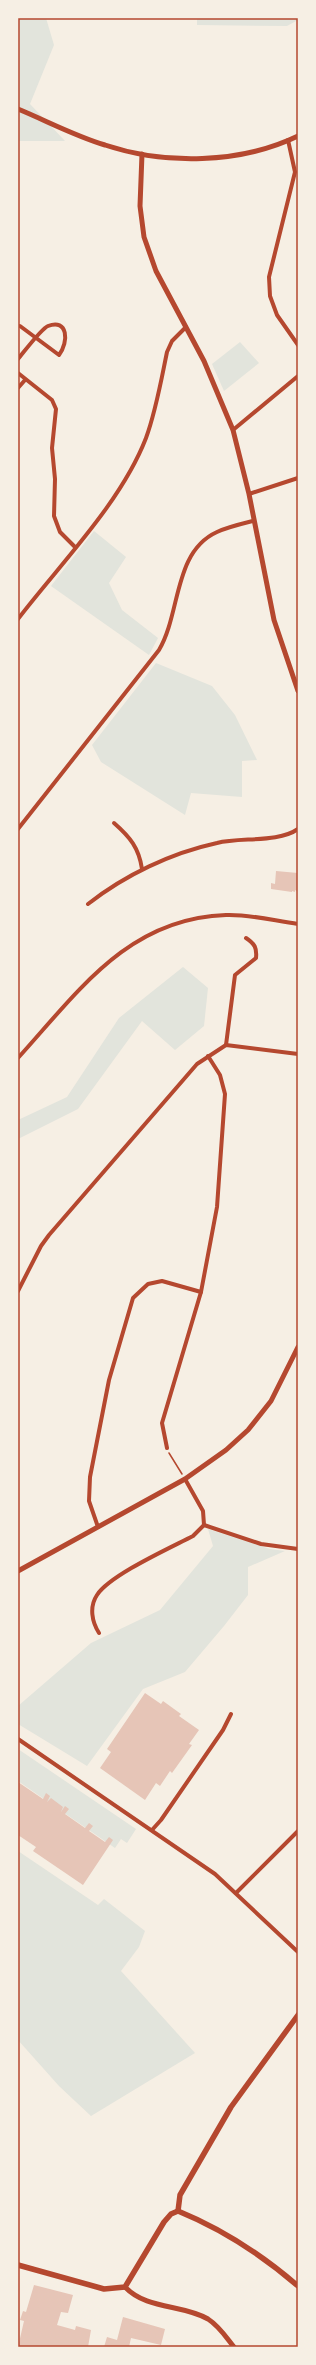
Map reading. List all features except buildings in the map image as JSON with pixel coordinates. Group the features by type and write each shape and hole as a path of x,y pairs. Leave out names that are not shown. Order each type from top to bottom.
{"main road":[{"path":"178,2211 180,2196 231,2107 298,2015"},
{"path":"18,2265 104,2289 125,2287 164,2222 171,2214 178,2211 226,2235 258,2254 298,2286"}],"street":[{"path":"18,109 78,136 106,146 142,154 194,158 221,156 265,148 298,136"},
{"path":"288,140 295,172 270,276 270,296 277,315 298,345"},
{"path":"142,154 140,206 144,237 156,271 211,376 233,430 249,494 253,521 279,640 298,691"},
{"path":"18,359 36,340 44,329 54,325 61,327 66,334 67,342 59,355 36,340 20,326"},
{"path":"18,619 109,504 139,452 153,414 167,352 172,341 186,327"},
{"path":"18,373 52,400 56,409 52,448 55,479 54,516 60,532 75,547"},
{"path":"233,430 298,376"},
{"path":"18,388 25,380"},
{"path":"249,494 298,478"},
{"path":"18,829 159,650 166,638 186,566 196,549 205,539 217,532 253,521"},
{"path":"114,823 133,841 142,869"},
{"path":"88,904 142,869 216,843 278,836 298,828"},
{"path":"18,1058 99,971 130,945 147,935 184,921 227,915 298,924"},
{"path":"226,1045 235,975 256,958 257,949 253,942 246,938"},
{"path":"18,1291 41,1246 49,1235 182,1079 208,1056 226,1045 298,1054"},
{"path":"167,1448 162,1423 201,1292 217,1207 226,1110 224,1082 208,1056"},
{"path":"98,1527 90,1501 90,1477 109,1380 132,1298 148,1284 162,1281 201,1292"},
{"path":"18,1570 185,1479 226,1450 248,1430 271,1401 298,1347"},
{"path":"99,1633 92,1617 93,1604 97,1595 108,1583 193,1536 204,1525 203,1511 185,1479"},
{"path":"204,1525 261,1544 298,1549"},
{"path":"152,1830 223,1730 231,1714"},
{"path":"18,1739 215,1874 298,1952"},
{"path":"236,1893 298,1830"},
{"path":"125,2287 141,2300 206,2318 216,2326 234,2347"}],"path":[{"path":"167,1448 185,1479"}],"shaded area":[{"path":"18,18 46,18 54,45 30,104 65,141 18,141"},
{"path":"197,18 298,18 298,20 287,26 197,25"},
{"path":"240,342 259,363 224,391 212,364"},
{"path":"94,531 126,557 109,583 122,610 158,638 149,655 51,586"},
{"path":"156,663 212,686 235,715 257,760 242,761 242,797 191,793 185,815 101,762 92,745"},
{"path":"183,967 208,988 204,1026 175,1050 142,1021 78,1109 18,1139 18,1120 67,1097 119,1018"},
{"path":"208,1529 270,1549 285,1551 248,1567 248,1595 185,1672 143,1689 87,1766 18,1724 18,1706 91,1643 160,1610 213,1546"},
{"path":"18,1749 136,1829 127,1843 121,1839 115,1848 18,1781"},
{"path":"18,1851 98,1905 104,1899 145,1931 139,1947 121,1971 195,2053 91,2116 59,2086 18,2040"}]}
